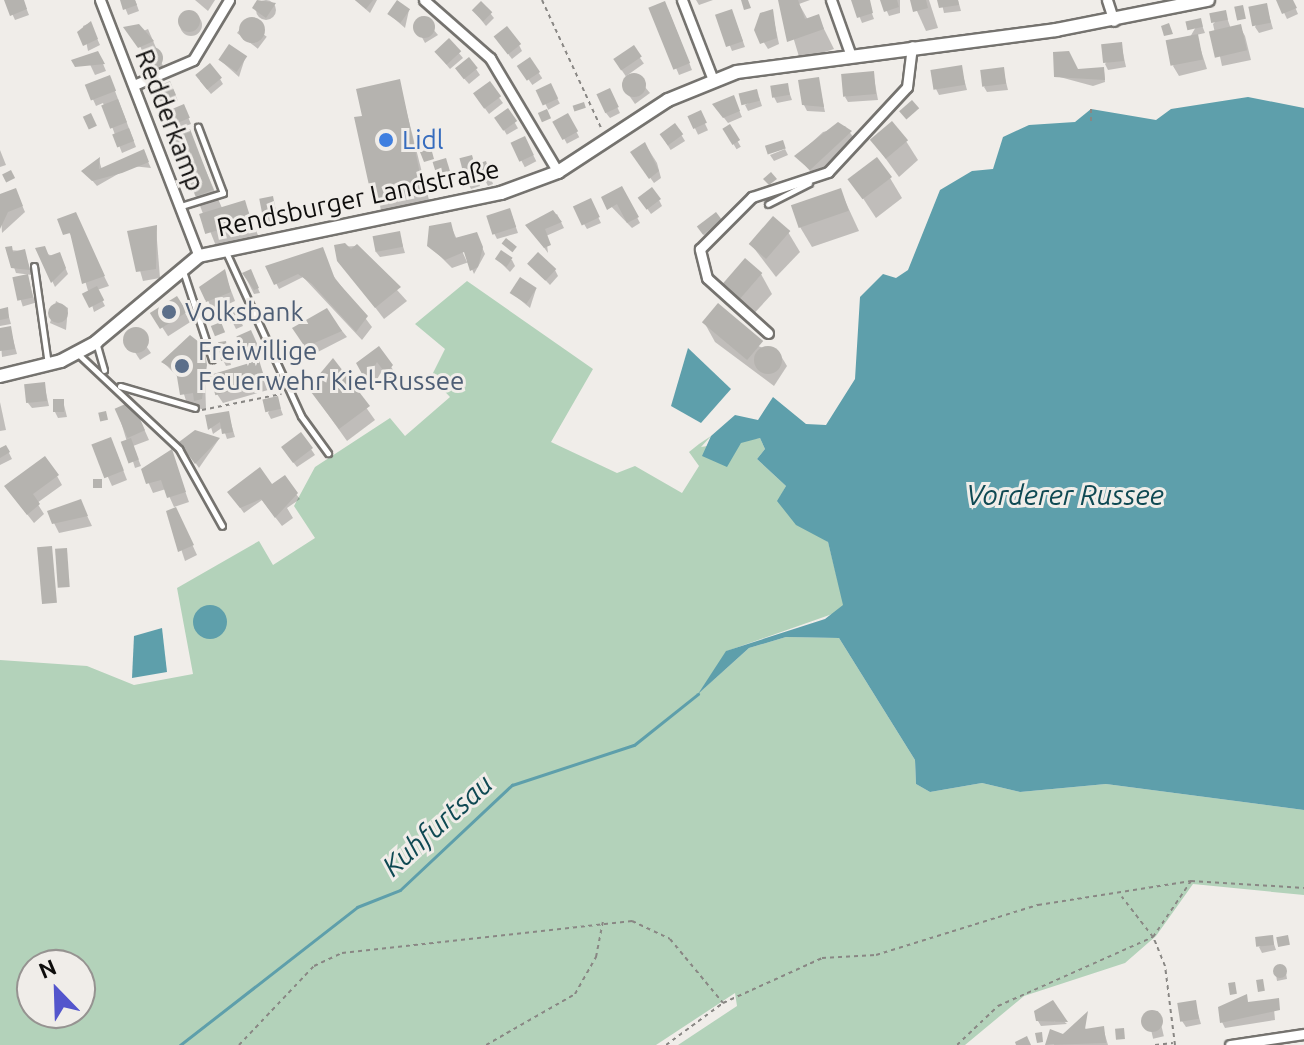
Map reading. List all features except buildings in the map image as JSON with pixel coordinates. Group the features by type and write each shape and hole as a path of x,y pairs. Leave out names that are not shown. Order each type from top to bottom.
{"street":[{"name":"Redderkamp","path":"100,0 199,256"},
{"path":"134,85 193,60 229,0"},
{"path":"424,0 490,58 558,172"},
{"path":"682,0 713,80"},
{"path":"831,0 850,53"},
{"path":"1107,0 1114,21"},
{"name":"Rendsburger Landstraße","path":"0,376 49,365 77,354 96,342 181,266 199,256 223,247 501,193 558,172 713,80 850,53 1114,21 1208,0"},
{"path":"768,333 707,278 700,249 752,197 810,182 907,87 912,46"},
{"path":"1230,1045 1304,1034"}],"lane":[{"path":"180,206 223,193 198,127"},
{"path":"768,204 810,182"},
{"path":"223,247 301,416 328,453"},
{"path":"34,266 49,365"},
{"path":"181,266 212,359"},
{"path":"96,342 104,371"},
{"path":"77,354 104,371 179,449 222,526"},
{"path":"117,385 195,408"}],"path":[{"path":"542,0 597,118"},
{"path":"1091,109 1091,121"},
{"path":"195,408 279,393 286,406"},
{"path":"666,1045 723,1003 822,958 876,955 1038,905 1121,896 1191,881 1304,888"},
{"path":"957,1045 998,1006 1153,937 1191,881"},
{"path":"1121,896 1153,937 1165,966 1175,1044 1155,1045"},
{"path":"239,1045 314,966 342,953 604,921 649,925 670,939 723,1003"},
{"path":"486,1045 575,994 596,957 604,921"}],"green space":[{"path":"467,281 593,369 551,442 617,473 635,466 682,493 699,466 689,452 699,444 711,436 701,447 760,438 765,449 757,459 786,486 778,501 828,542 844,605 838,612 727,651 700,692 749,648 786,637 839,638 915,760 916,784 930,792 982,783 1020,792 1106,784 1304,810 1304,895 1193,884 1156,936 1125,963 1024,996 965,1045 678,1045 737,1006 735,993 656,1045 0,1045 0,660 87,666 134,685 193,674 177,588 259,541 273,565 315,538 294,506 315,467 390,418 405,436 450,397 431,377 445,349 415,324"}],"water":[{"name":"Vorderer Russee","path":"1248,97 1304,108 1304,810 1106,784 1020,792 982,783 930,792 916,784 915,760 839,638 786,637 749,648 698,694 726,651 825,619 843,605 828,542 796,525 777,501 786,486 757,459 765,449 760,438 741,443 727,467 702,456 711,436 735,415 758,420 773,397 806,424 826,425 855,379 860,297 883,274 896,278 908,270 940,190 972,171 993,169 1003,137 1029,125 1075,122 1091,109 1156,120 1171,109"},
{"path":"688,348 731,389 701,423 671,406"},
{"path":"210,605 222,610 227,622 222,634 210,639 198,634 193,622 198,610"},
{"path":"162,628 167,672 132,678 134,636"}],"waterway":[{"name":"Kuhfurtsau","path":"180,1045 357,907 400,890 512,785 634,745 698,694"}],"place":[{"name":"Lidl","path":"386,140"},
{"name":"Volksbank","path":"169,312"},
{"name":"Freiwillige Feuerwehr Kiel-Russee","path":"182,366"}]}
